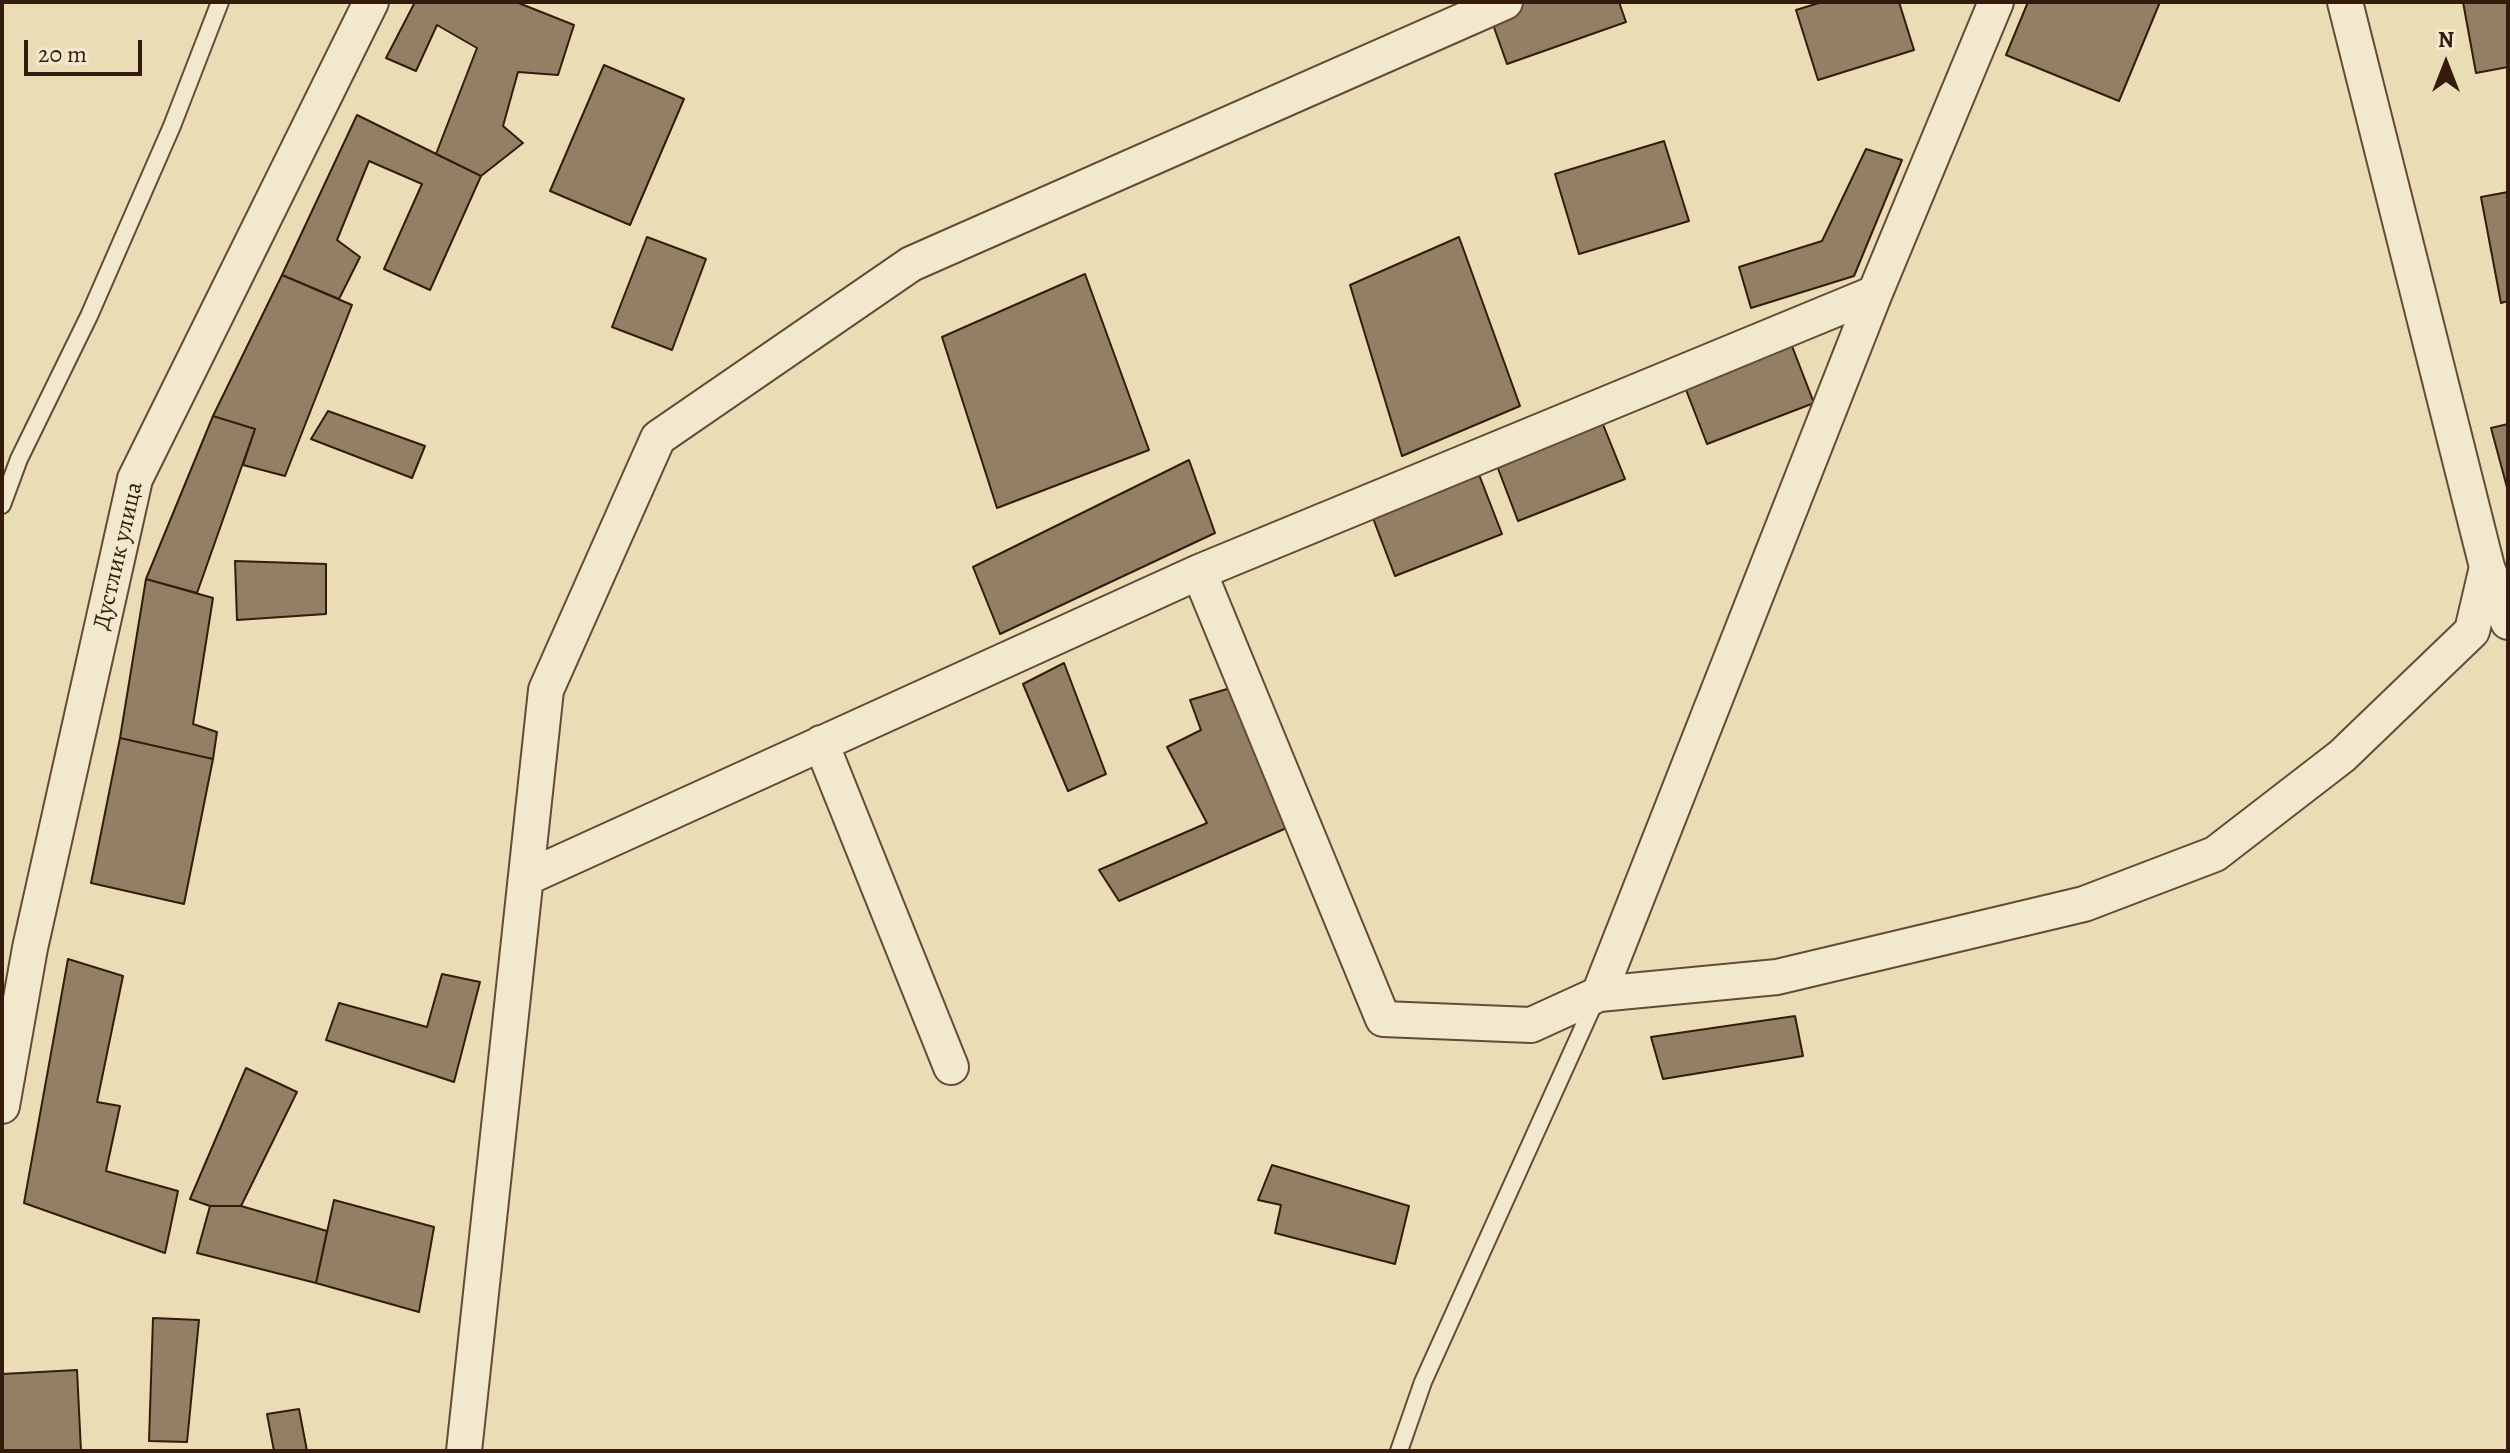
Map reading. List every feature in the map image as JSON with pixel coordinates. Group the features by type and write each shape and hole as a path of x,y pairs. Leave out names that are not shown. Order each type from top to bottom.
{"street":[{"name":"Дустлик улица","path":"2,1106 30,948 135,479 371,2"},
{"path":"464,1451 546,690 658,438 911,264 1505,2"},
{"path":"1599,994 1875,293 1996,2"},
{"path":"2345,2 2487,567 2508,622"},
{"path":"526,878 1199,572 1875,293"},
{"path":"1199,572 1383,1019 1531,1025 1599,994 1777,977 2084,904 2215,854 2342,756 2472,631 2487,567"},
{"path":"821,743 951,1067"}],"lane":[{"path":"2,505 19,459 89,316 172,126 220,2"},
{"path":"1399,1451 1423,1382 1599,994"}],"building":[{"path":"415,2 516,2 574,25 558,75 518,72 503,126 523,143 481,176 436,154 477,48 437,25 416,71 386,58"},
{"path":"1485,2 1619,2 1626,22 1507,64"},
{"path":"1822,2 1899,2 1914,50 1818,80 1796,10"},
{"path":"2028,2 2160,2 2119,101 2006,55"},
{"path":"2463,2 2508,2 2508,67 2476,73"},
{"path":"604,65 684,99 630,225 550,191"},
{"path":"357,115 481,176 430,290 384,269 422,184 369,161 337,240 360,257 339,299 282,275"},
{"path":"1664,141 1689,221 1579,254 1555,174"},
{"path":"1866,149 1902,160 1854,276 1751,308 1739,267 1822,241"},
{"path":"2508,192 2508,301 2501,303 2481,197"},
{"path":"647,237 706,259 672,350 612,327"},
{"path":"1459,237 1520,406 1402,456 1350,285"},
{"path":"1085,274 1149,450 997,508 942,337"},
{"path":"282,275 352,305 285,476 243,465 255,429 213,416"},
{"path":"1790,341 1814,403 1707,444 1683,382"},
{"path":"328,411 425,446 412,478 311,439"},
{"path":"213,416 255,429 197,593 146,579"},
{"path":"1600,417 1625,479 1518,521 1494,458"},
{"path":"2508,424 2508,491 2491,428"},
{"path":"1189,460 1215,533 1000,634 973,567"},
{"path":"1478,472 1502,534 1395,576 1371,513"},
{"path":"235,561 326,564 326,614 237,620"},
{"path":"146,579 213,598 193,724 217,732 213,759 120,738"},
{"path":"1064,663 1106,774 1068,791 1023,684"},
{"path":"1234,687 1298,823 1119,901 1099,870 1207,823 1167,747 1201,730 1190,700"},
{"path":"120,738 213,759 184,904 91,883"},
{"path":"68,959 123,976 97,1102 120,1106 106,1171 178,1191 165,1253 24,1203"},
{"path":"442,974 480,982 454,1082 326,1040 339,1003 427,1027"},
{"path":"1795,1016 1803,1056 1663,1079 1651,1037"},
{"path":"246,1068 297,1092 241,1206 210,1206 190,1199"},
{"path":"1272,1165 1409,1206 1395,1264 1275,1233 1281,1205 1258,1200"},
{"path":"334,1200 434,1227 419,1312 316,1283"},
{"path":"210,1206 241,1206 327,1231 316,1283 197,1253"},
{"path":"153,1318 199,1320 187,1442 149,1441"},
{"path":"77,1370 81,1451 2,1451 2,1374"},
{"path":"299,1409 307,1451 274,1451 267,1414"}]}
